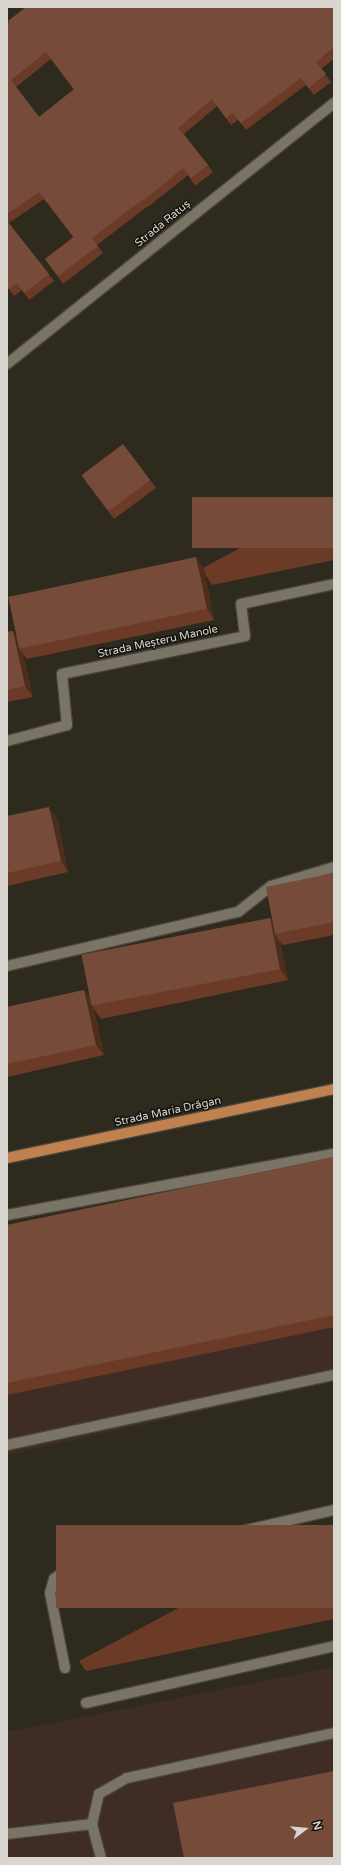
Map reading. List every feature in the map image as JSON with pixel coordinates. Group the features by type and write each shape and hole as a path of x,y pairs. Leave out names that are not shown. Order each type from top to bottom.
{"main road":[{"name":"Strada Maria Drăgan","path":"7,1158 334,1089"}],"street":[{"name":"Strada Ratuș","path":"7,364 334,103"},
{"name":"Strada Meșteru Manole","path":"7,741 67,725 62,674 245,636 241,604 334,584"},
{"path":"7,966 238,912 271,886 334,867"},
{"path":"7,1215 334,1154"},
{"path":"7,1445 334,1375"},
{"path":"65,1668 50,1592 54,1579 63,1572 334,1510"},
{"path":"86,1703 334,1646"},
{"path":"101,1858 92,1824 99,1794 127,1778 334,1733"},
{"path":"7,1834 92,1824"}],"shaded area":[{"path":"334,1173 334,1381 7,1455 7,1242"},
{"path":"334,1667 334,1858 7,1858 7,1732"}],"building":[{"path":"26,7 334,7 334,47 316,62 326,74 309,88 301,78 241,123 233,113 226,118 212,99 178,128 208,165 191,178 183,168 144,200 143,199 92,238 98,246 58,276 45,259 74,237 39,192 7,214 8,21","holes":["46,52 74,89 39,117 11,80"]},
{"path":"7,221 49,274 24,293 17,283 9,289 7,286"},
{"path":"123,444 150,480 109,511 81,475"},
{"path":"192,497 334,497 334,548 192,548"},
{"path":"196,557 207,609 19,649 8,597"},
{"path":"13,631 25,686 7,690 7,632"},
{"path":"49,807 61,861 7,873 7,816"},
{"path":"334,873 334,922 275,934 266,887"},
{"path":"270,918 280,969 91,1006 82,955"},
{"path":"84,990 96,1045 7,1064 7,1007"},
{"path":"334,1157 334,1315 7,1383 7,1225"},
{"path":"56,1525 334,1525 334,1608 56,1608"},
{"path":"334,1771 334,1858 184,1858 173,1803"}]}
